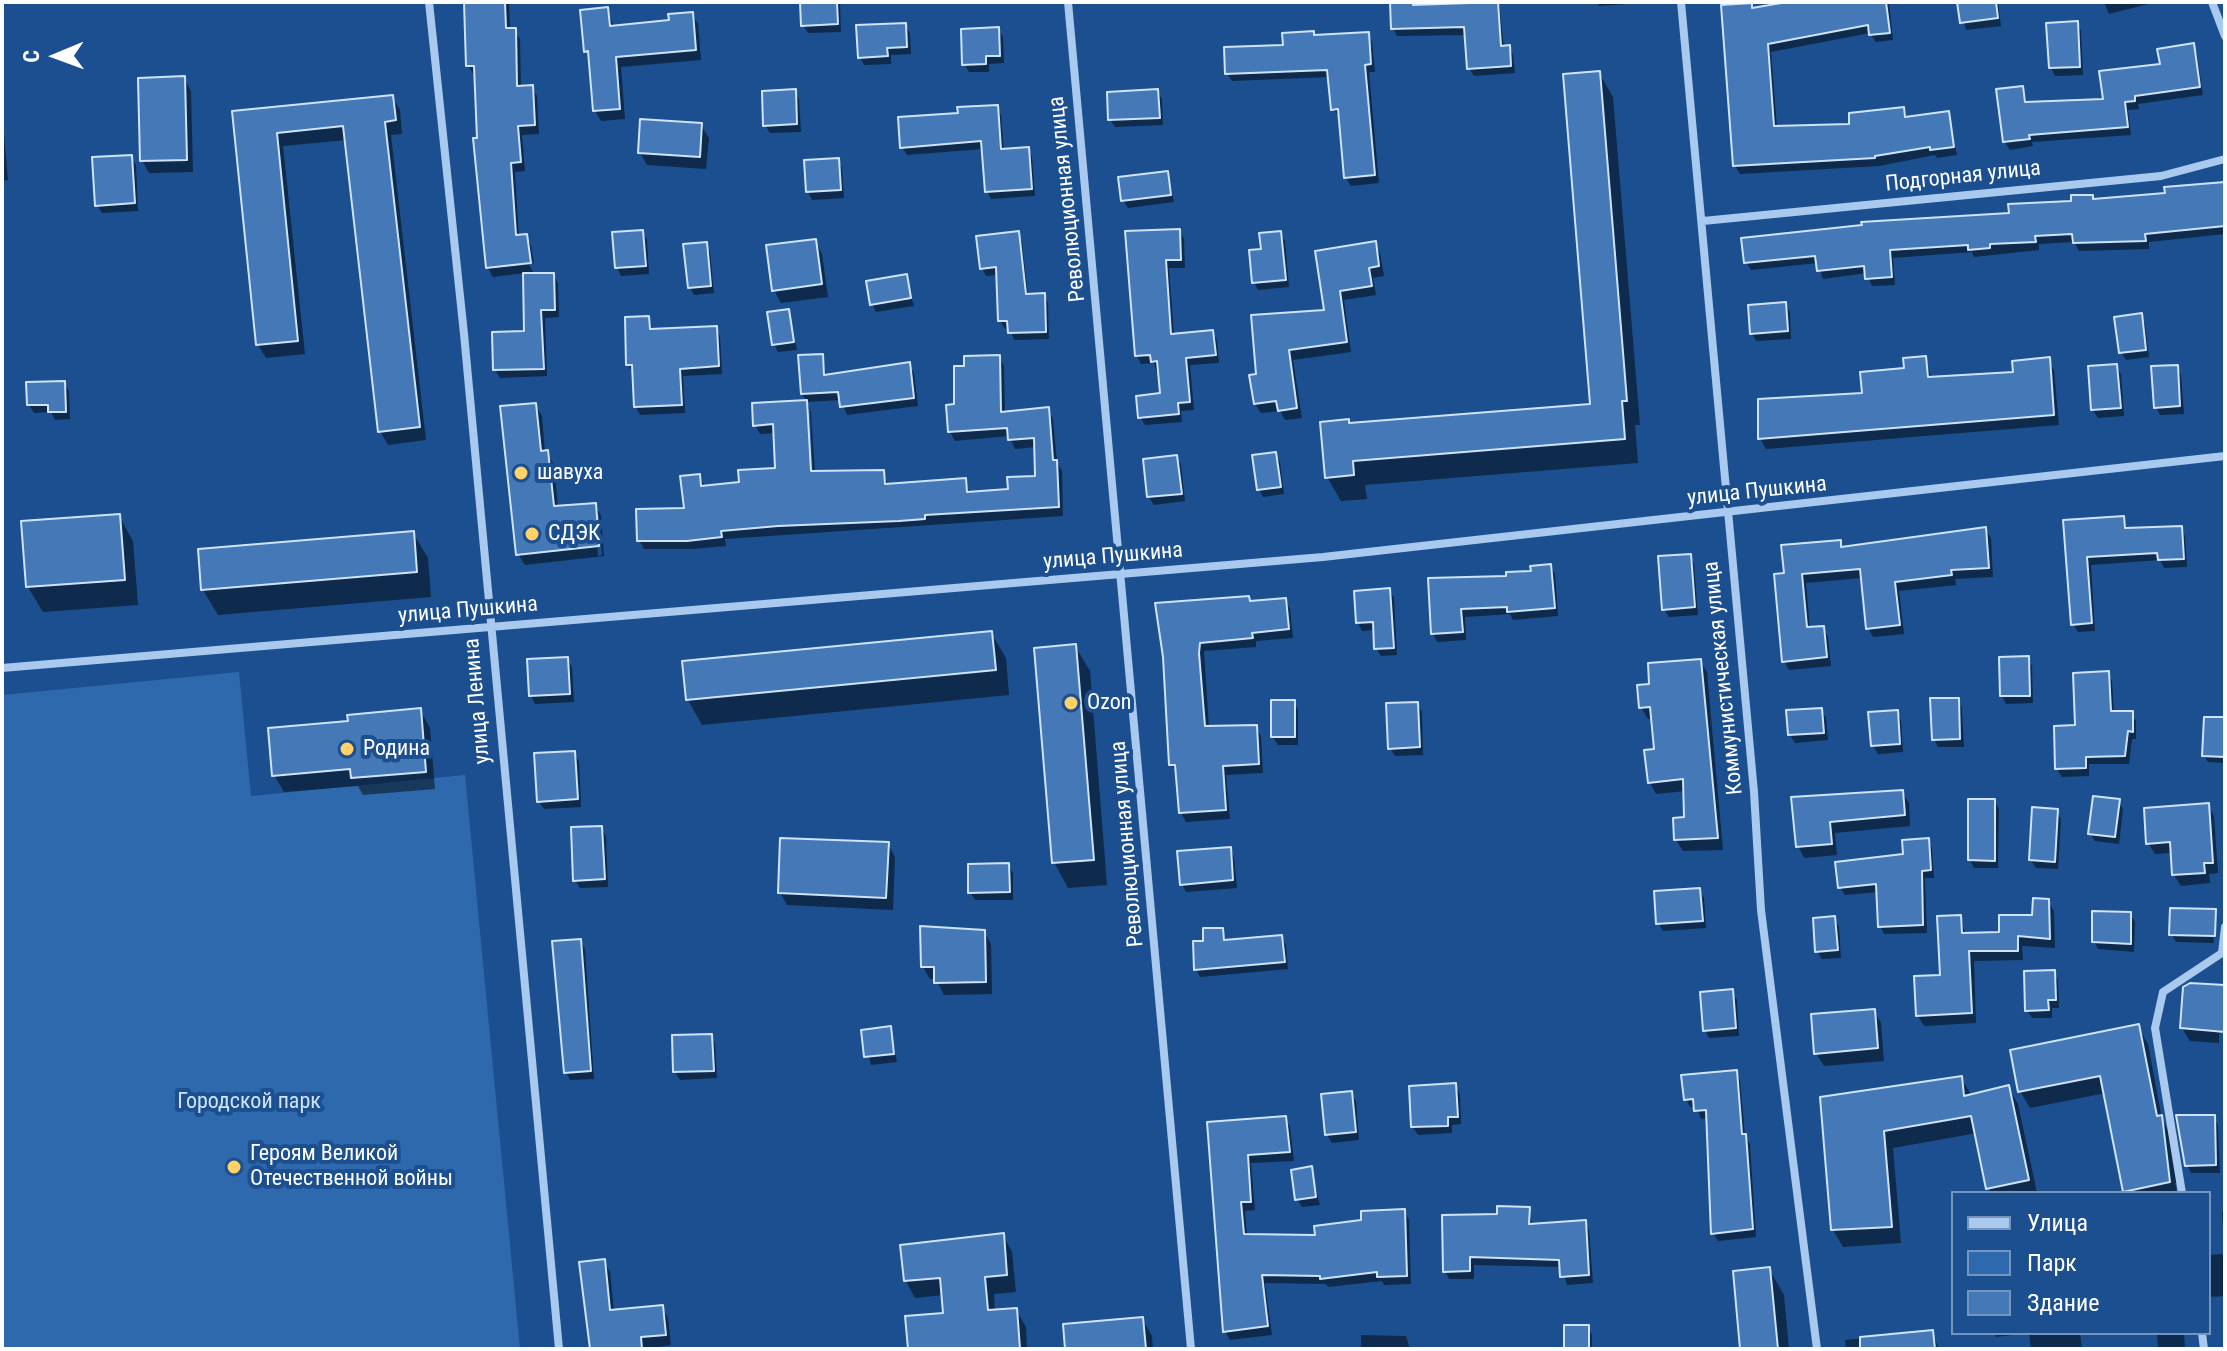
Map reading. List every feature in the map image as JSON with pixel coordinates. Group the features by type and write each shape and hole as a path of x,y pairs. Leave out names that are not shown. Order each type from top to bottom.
{"street":[{"name":"улица Ленина","path":"429,2 464,334 489,628 559,1349"},
{"name":"Революционная улица","path":"1068,2 1191,1349"},
{"name":"Коммунистическая улица","path":"1681,2 1754,792 1761,910 1817,1349"},
{"path":"2212,2 2225,36"},
{"name":"Подгорная улица","path":"1703,221 2161,176 2225,159"},
{"name":"улица Пушкина","path":"2,668 1121,574 1726,514 2225,456"},
{"path":"2182,1191 2155,1028 2163,992 2222,953 2225,927"}],"green space":[{"name":"Городской парк","path":"239,672 251,796 465,775 520,1349 2,1349 2,695"}],"building":[{"path":"464,2 505,2 506,28 516,28 517,86 533,85 535,125 518,126 521,162 511,163 516,235 527,234 531,263 486,268 473,138 477,138 474,66 466,66"},
{"path":"800,2 837,2 838,24 801,26"},
{"path":"1390,2 1413,2 1413,5 1498,2 1501,46 1510,45 1511,66 1467,69 1464,27 1391,29"},
{"path":"1787,2 1886,2 1890,33 1869,35 1868,25 1768,44 1774,126 1849,124 1849,113 1904,107 1905,117 1949,111 1954,147 1930,150 1930,147 1875,158 1733,166 1721,5 1752,3 1752,8"},
{"path":"1957,2 1996,2 1998,18 1960,23"},
{"path":"608,7 610,26 669,20 668,14 693,12 696,50 616,57 620,109 593,111 588,51 584,52 580,10"},
{"path":"2078,21 2080,67 2049,68 2046,23"},
{"path":"906,23 907,47 887,48 888,56 858,58 856,25"},
{"path":"999,27 1000,56 986,56 986,64 962,65 961,29"},
{"path":"1314,31 1314,35 1369,32 1371,64 1365,65 1375,175 1344,178 1338,109 1331,110 1327,70 1225,74 1224,47 1283,45 1282,33"},
{"path":"2194,43 2200,87 2135,96 2135,101 2125,102 2128,127 2029,135 2030,139 2003,142 1996,89 2023,86 2025,102 2103,99 2099,71 2160,64 2157,49"},
{"path":"1600,71 1627,401 1622,401 1625,439 1353,461 1354,475 1325,478 1320,422 1349,419 1349,423 1590,404 1563,74"},
{"path":"185,76 187,160 140,161 138,78"},
{"path":"796,89 797,124 763,126 762,91"},
{"path":"1158,89 1160,118 1108,120 1107,92"},
{"path":"393,95 396,120 385,122 420,427 378,432 343,126 277,133 298,341 256,345 232,111"},
{"path":"998,105 1001,149 1029,147 1032,189 985,192 981,141 900,148 898,117 958,113 957,107"},
{"path":"640,119 702,123 700,157 638,153"},
{"path":"132,155 135,203 95,206 92,157"},
{"path":"839,158 841,190 806,192 804,160"},
{"path":"1168,171 1171,195 1121,201 1118,177"},
{"path":"2225,182 2225,226 2145,234 2146,241 2073,243 2072,234 2035,236 2036,242 1990,244 1990,248 1968,250 1968,245 1890,250 1892,277 1865,279 1864,266 1817,271 1815,256 1744,263 1741,238 1862,225 1861,222 2009,213 2008,204 2071,201 2071,195 2093,195 2093,199 2165,193 2164,187"},
{"path":"1180,229 1181,260 1166,260 1171,334 1213,330 1216,355 1186,358 1190,402 1178,403 1179,414 1138,418 1136,396 1160,393 1157,361 1151,362 1150,355 1135,356 1125,231"},
{"path":"643,230 646,266 615,268 612,232"},
{"path":"1019,231 1026,294 1045,293 1046,332 1008,333 1007,321 998,321 996,267 980,269 976,236"},
{"path":"1281,231 1286,280 1252,283 1249,250 1261,249 1259,233"},
{"path":"816,239 822,284 772,291 766,245"},
{"path":"1376,241 1379,266 1369,268 1372,286 1340,291 1347,342 1289,350 1297,408 1278,411 1276,401 1254,404 1249,375 1256,374 1251,315 1324,310 1315,251"},
{"path":"707,242 711,286 688,288 683,244"},
{"path":"523,273 554,273 555,310 541,310 544,369 493,370 492,332 524,331"},
{"path":"907,274 911,298 870,305 866,281"},
{"path":"1786,302 1788,331 1750,334 1748,305"},
{"path":"789,309 794,342 772,345 767,312"},
{"path":"2142,313 2146,350 2119,353 2114,317"},
{"path":"649,316 650,329 717,326 719,366 680,369 682,405 634,407 632,365 626,365 625,317"},
{"path":"823,354 824,375 910,362 914,398 840,407 838,392 801,394 798,355"},
{"path":"1000,355 1001,412 1049,407 1053,460 1057,460 1059,507 925,515 925,519 899,521 721,531 722,537 687,541 637,541 636,509 684,508 680,476 700,474 701,486 739,482 738,470 775,468 773,424 753,426 752,403 807,400 811,471 884,470 885,484 966,478 967,492 1008,489 1007,477 1035,476 1034,438 1008,440 1007,428 948,432 946,405 954,404 954,366 964,366 964,356"},
{"path":"1926,356 1928,377 2013,372 2012,361 2050,357 2054,415 1758,439 1758,399 1862,393 1860,372 1904,368 1903,358"},
{"path":"2117,364 2121,408 2091,410 2088,366"},
{"path":"2178,365 2180,406 2154,408 2151,366"},
{"path":"65,381 66,412 48,412 48,405 27,405 26,382"},
{"path":"536,403 541,451 548,450 554,506 596,503 599,546 516,555 500,406"},
{"path":"1276,452 1281,487 1257,490 1252,455"},
{"path":"1177,455 1182,494 1147,497 1143,459"},
{"path":"120,514 125,580 26,587 21,521"},
{"path":"2124,516 2125,528 2182,526 2184,559 2158,560 2157,553 2087,557 2092,623 2071,625 2063,520"},
{"path":"1986,527 1989,568 1951,570 1952,575 1895,582 1900,625 1866,629 1860,569 1802,574 1807,627 1824,626 1827,657 1782,662 1774,574 1784,573 1781,545 1841,540 1841,547"},
{"path":"414,531 417,572 201,590 198,549"},
{"path":"1691,554 1695,607 1662,610 1658,556"},
{"path":"1551,564 1555,608 1507,612 1507,607 1461,609 1463,632 1431,634 1428,578 1506,576 1506,572 1531,571 1530,566"},
{"path":"1390,588 1394,648 1374,649 1373,622 1356,623 1354,591"},
{"path":"1249,596 1250,601 1286,598 1289,629 1252,633 1253,638 1200,643 1199,653 1205,726 1257,725 1259,764 1223,766 1226,810 1179,813 1175,765 1169,765 1163,657 1155,603"},
{"path":"992,631 996,670 686,700 682,661"},
{"path":"1076,644 1094,860 1052,863 1034,648"},
{"path":"2029,656 2030,696 2000,696 1999,657"},
{"path":"568,657 570,694 529,696 527,659"},
{"path":"1701,659 1718,838 1674,840 1673,818 1684,817 1683,779 1648,783 1644,750 1654,749 1650,707 1639,708 1637,685 1649,684 1648,663"},
{"path":"2109,671 2111,711 2133,711 2133,732 2128,731 2125,756 2086,757 2086,768 2055,769 2054,726 2075,725 2073,673"},
{"path":"1930,698 1959,698 1960,739 1932,740"},
{"path":"1271,700 1295,700 1295,737 1271,737"},
{"path":"1418,702 1420,747 1388,749 1386,703"},
{"name":"Родина","path":"421,708 426,772 351,778 350,769 272,776 268,728 348,721 347,715"},
{"path":"1822,708 1824,733 1788,735 1786,710"},
{"path":"1898,710 1900,744 1871,746 1868,712"},
{"path":"2204,717 2225,717 2225,757 2202,756"},
{"path":"575,751 578,799 537,802 534,753"},
{"path":"1903,790 1905,815 1830,822 1832,844 1796,847 1791,797"},
{"path":"2093,796 2120,799 2115,837 2088,834"},
{"path":"1968,799 1995,799 1995,861 1968,860"},
{"path":"2209,803 2213,863 2204,863 2205,873 2172,875 2170,842 2146,844 2144,808"},
{"path":"2032,807 2058,809 2055,862 2029,860"},
{"path":"602,826 605,879 573,881 571,827"},
{"path":"780,838 889,842 886,898 778,893"},
{"path":"1929,838 1931,870 1922,871 1923,925 1878,927 1876,884 1838,888 1835,862 1903,854 1902,840"},
{"path":"1231,847 1233,880 1180,885 1177,851"},
{"path":"1009,863 1010,892 968,893 968,864"},
{"path":"1700,888 1703,921 1656,924 1654,891"},
{"path":"2033,898 2049,899 2050,939 2018,936 2018,951 1969,951 1972,1013 1916,1016 1914,976 1940,975 1937,916 1961,915 1962,933 1999,932 1999,915 2032,915"},
{"path":"2170,908 2216,909 2215,936 2169,935"},
{"path":"2092,911 2131,912 2131,944 2092,942"},
{"path":"1835,916 1838,950 1815,952 1813,918"},
{"path":"920,926 985,930 986,982 934,983 934,967 921,967"},
{"path":"1203,928 1223,928 1224,940 1282,935 1285,962 1194,970 1193,941 1203,941"},
{"path":"581,939 591,1071 564,1073 552,941"},
{"path":"2055,970 2056,1000 2048,1000 2049,1010 2025,1011 2024,971"},
{"path":"2190,983 2225,985 2225,1032 2180,1028 2183,987"},
{"path":"1733,989 1736,1028 1703,1031 1700,992"},
{"path":"1875,1009 1878,1048 1814,1054 1811,1014"},
{"path":"2139,1024 2157,1116 2162,1115 2170,1182 2123,1191 2100,1076 2018,1092 2010,1050"},
{"path":"891,1026 894,1054 864,1057 861,1030"},
{"path":"712,1034 714,1071 673,1072 672,1035"},
{"path":"1737,1070 1742,1134 1746,1134 1753,1229 1711,1234 1706,1110 1694,1111 1693,1099 1684,1100 1681,1075"},
{"path":"1962,1076 1964,1096 2009,1085 2029,1180 1986,1189 1971,1116 1884,1131 1892,1227 1831,1230 1820,1097"},
{"path":"1456,1083 1458,1117 1448,1117 1448,1126 1411,1127 1409,1086"},
{"path":"1352,1091 1356,1132 1325,1135 1321,1094"},
{"path":"2176,1115 2215,1115 2216,1165 2185,1166"},
{"path":"1286,1116 1290,1152 1248,1155 1251,1202 1241,1202 1244,1234 1315,1235 1314,1226 1361,1220 1361,1211 1405,1209 1407,1276 1377,1277 1377,1272 1320,1279 1320,1276 1262,1275 1268,1326 1223,1332 1207,1122"},
{"path":"1312,1166 1316,1197 1295,1200 1291,1170"},
{"path":"1497,1206 1530,1207 1529,1224 1586,1220 1589,1275 1560,1277 1559,1260 1470,1257 1470,1271 1443,1272 1442,1215 1497,1214"},
{"path":"1004,1233 1007,1275 985,1277 988,1310 1017,1308 1020,1349 908,1349 905,1316 943,1313 940,1278 904,1281 900,1245"},
{"path":"605,1259 610,1310 663,1305 666,1335 641,1337 642,1349 590,1349 579,1262"},
{"path":"1770,1267 1778,1349 1740,1349 1733,1271"},
{"path":"1143,1317 1146,1349 1065,1349 1063,1324"},
{"path":"1564,1325 1589,1325 1589,1349 1564,1349"},
{"path":"1933,1330 1935,1349 1860,1349 1860,1337"}],"place":[{"name":"шавуха","path":"521,473"},
{"name":"СДЭК","path":"532,534"},
{"name":"Ozon","path":"1071,703"},
{"name":"Родина","path":"347,749"},
{"name":"Героям Великой Отечественной войны","path":"234,1167"}]}
